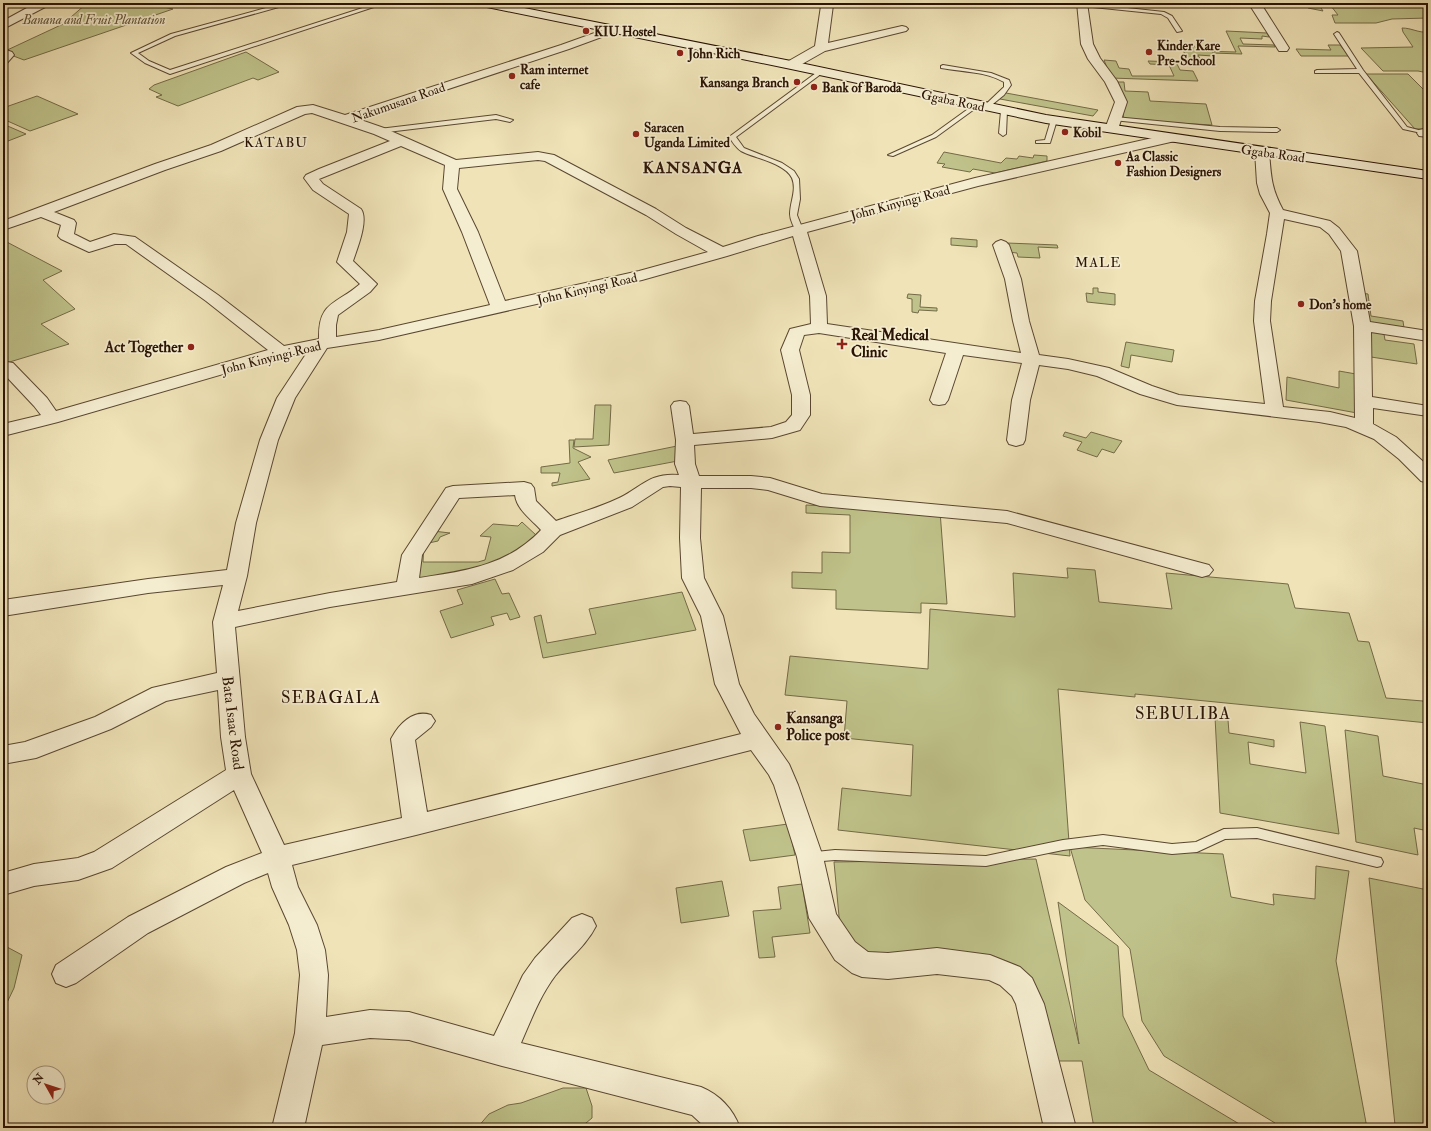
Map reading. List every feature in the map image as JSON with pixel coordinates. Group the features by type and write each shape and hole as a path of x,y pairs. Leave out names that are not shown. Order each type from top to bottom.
{"main road":[{"name":"Ggaba Road","path":"482,3 822,71 1004,111 1054,120 1113,124 1170,138 1428,175"}],"street":[{"path":"3,26 45,3"},
{"path":"821,48 827,6 823,3"},
{"path":"1259,3 1257,7 1283,48"},
{"path":"1083,4 1087,44 1094,58 1111,81 1121,102 1113,124"},
{"path":"3,16 17,17"},
{"name":"Nakumusana Road","path":"345,119 565,47 614,29"},
{"path":"791,65 821,48 885,33 902,32"},
{"path":"3,53 8,55 3,60"},
{"path":"3,226 160,167 216,148 306,109 345,119"},
{"name":"Nakumusana Road","path":"345,119 379,130 453,164"},
{"name":"John Kinyingi Road","path":"3,430 52,418 281,352 325,343 379,335 642,275 722,253 763,239 974,182 1170,138"},
{"path":"325,343 327,321 330,313 342,303 367,288 369,284 345,262 355,232 356,212 318,187 312,178 401,141"},
{"path":"1262,151 1266,188 1278,212 1263,301 1262,321 1275,411"},
{"path":"499,308 470,232 450,189 453,164 538,156 549,158 651,212 681,231 722,253"},
{"path":"41,212 69,223 66,236 89,247 114,239 130,240 212,298 281,352"},
{"path":"1278,212 1325,224 1334,231 1349,251 1362,326 1364,426"},
{"path":"799,230 818,296 819,328"},
{"path":"1001,244 1013,279 1018,311 1032,360 1021,400 1016,440"},
{"path":"1362,326 1428,336"},
{"path":"685,440 772,432 793,426 801,415 801,395 790,350 796,333 799,331 819,328 1068,364 1090,368 1156,394 1177,400 1321,417 1364,426 1392,444 1424,469"},
{"name":"Bata Isaac Road","path":"288,1128 310,1033 314,975 311,950 303,925 285,887 277,858 239,774 233,737 224,622 236,576 246,524 269,440 286,398 325,343"},
{"path":"939,400 956,349"},
{"path":"7,367 41,402 52,418"},
{"path":"1363,401 1428,411"},
{"path":"680,406 685,440 685,464 691,482 690,538 693,578 712,616 727,684 744,718 780,771 786,785 810,857 823,918 845,951 862,964 888,966 937,961 990,968 1010,976 1022,987 1030,1004 1060,1128"},
{"path":"224,622 330,600 472,577 488,573 506,565 537,547 553,530 625,504 656,483 670,480 691,482 751,482 770,484 820,500 1007,517 1202,570"},
{"path":"407,587 412,555 453,492 524,488 526,503 553,530"},
{"path":"3,608 236,576"},
{"path":"3,755 27,751 103,723 160,694 228,679"},
{"path":"416,825 403,739 408,732 423,721"},
{"path":"66,974 138,925 235,874 277,858 416,825 757,739"},
{"path":"3,884 34,874 78,869 103,860 239,774"},
{"path":"502,1052 533,984 545,967 582,926"},
{"path":"310,1033 370,1024 409,1026 502,1052 701,1102 722,1122 724,1128"}],"lane":[{"path":"290,3 173,35 134,53 146,62 170,72 383,3"},
{"path":"1083,4 1162,13 1170,17 1179,31"},
{"path":"1337,34 1361,71 1406,128 1426,133"},
{"path":"891,155 934,136 1006,90 1008,85 1008,81 1004,78 989,74 943,67"},
{"path":"799,230 793,215 797,199 796,179 792,172 780,164 742,149 732,137 822,71"},
{"path":"1317,72 1361,71"},
{"path":"1003,134 1004,111"},
{"path":"379,130 496,117 510,120"},
{"path":"1038,142 1048,142 1054,120"},
{"path":"1113,124 1277,130"},
{"path":"810,857 834,855 986,861 1063,845 1103,840 1172,849 1197,847 1224,834 1257,833 1377,862"}],"green space":[{"name":"Banana and Fruit Plantation","path":"81,3 154,3 156,4 155,5 173,9 24,60 3,52 63,24 86,4"},
{"path":"1305,3 1428,3 1428,18 1392,19 1376,23 1335,23 1332,15 1338,15 1331,6 1319,5 1323,11 1308,8"},
{"path":"1402,28 1428,32 1428,73 1418,71 1383,71 1361,48 1413,47"},
{"path":"1226,31 1267,33 1269,37 1262,36 1262,39 1240,38 1243,44 1274,45 1275,47 1238,46 1242,54 1212,53 1213,56 1198,55 1200,59 1188,59 1179,44 1193,44 1198,51 1236,52"},
{"path":"1328,45 1340,45 1349,56 1301,56 1296,49 1331,50"},
{"path":"246,52 279,72 258,80 253,78 178,106 156,97 162,95 149,89 154,85"},
{"path":"1104,60 1116,61 1119,68 1129,69 1132,76 1174,76 1169,65 1150,64 1148,61 1176,62 1180,70 1193,71 1198,81 1111,78"},
{"path":"1366,74 1408,74 1428,94 1428,129 1415,129"},
{"path":"1118,82 1124,82 1125,91 1148,92 1150,101 1206,104 1212,125 1124,120"},
{"path":"1006,93 1098,110 1093,116 1000,99"},
{"path":"37,96 78,114 30,131 3,119 3,108"},
{"path":"3,124 26,134 3,143"},
{"path":"944,152 1001,163 1006,158 1017,159 1019,156 1033,158 1034,155 1047,156 1047,161 995,173 973,169 970,172 942,167 945,164 937,163"},
{"path":"951,238 977,240 977,247 951,245"},
{"path":"3,240 62,271 43,280 75,309 41,324 69,344 3,364"},
{"path":"1007,243 1057,245 1058,248 1038,247 1040,258 1018,257 1017,253 1008,252"},
{"path":"1093,288 1098,288 1098,292 1115,294 1115,305 1087,302 1086,293 1093,294"},
{"path":"1361,293 1368,294 1371,316 1403,321 1404,328 1365,326"},
{"path":"908,294 921,295 920,307 937,308 937,311 919,310 918,313 912,312 912,299 907,298"},
{"path":"1368,331 1384,334 1385,340 1414,344 1417,364 1371,357"},
{"path":"1126,342 1174,350 1172,362 1131,355 1129,368 1121,366"},
{"path":"1339,371 1356,374 1357,413 1286,400 1287,377 1339,388"},
{"path":"595,405 611,405 609,445 574,447 575,439 593,439"},
{"path":"1065,432 1086,438 1091,432 1122,441 1114,453 1102,449 1097,457 1077,450 1082,442 1063,436"},
{"path":"569,440 574,440 573,448 591,457 578,462 590,479 552,486 552,483 558,482 560,473 541,473 541,467 570,463"},
{"path":"677,446 683,460 614,473 608,460"},
{"path":"806,505 940,511 947,604 921,603 921,613 836,609 836,590 792,588 792,572 822,573 822,552 850,553 850,515 806,513"},
{"path":"522,522 537,536 493,566 417,581 414,553 433,531 450,533 440,537 438,541 424,544 423,562 478,562 485,560 491,537 480,536 493,524 518,526"},
{"path":"1067,568 1095,570 1099,602 1172,609 1166,573 1288,584 1295,608 1349,613 1358,641 1369,642 1386,698 1423,701 1428,715 1428,723 1135,694 1135,697 1058,689 1070,856 838,830 842,788 911,796 913,745 844,738 847,701 785,695 790,656 928,669 930,609 1015,617 1013,573 1068,578"},
{"path":"495,579 502,594 509,593 520,617 510,620 507,613 491,617 494,625 451,638 440,611 463,604 457,590"},
{"path":"682,592 696,630 543,658 534,617 541,615 547,643 596,634 589,609"},
{"path":"1215,717 1228,720 1229,733 1274,740 1274,747 1248,742 1250,764 1306,773 1300,722 1325,726 1339,834 1220,813"},
{"path":"1345,730 1378,736 1383,776 1428,785 1428,831 1414,828 1418,855 1356,842"},
{"path":"788,824 795,855 750,861 743,830"},
{"path":"1070,847 1223,854 1231,897 1274,905 1273,894 1315,899 1316,866 1349,871 1336,961 1367,1128 1278,1128 1275,1123 1164,1056 1142,1021 1130,949 1085,900"},
{"path":"1036,859 1079,1044 1058,902 1118,946 1123,1016 1149,1070 1246,1128 1094,1128 1082,1061 1047,1061 1029,984 865,951 850,946 840,927 834,862"},
{"path":"1369,878 1428,890 1428,1128 1407,1128 1395,1125"},
{"path":"722,881 729,916 681,923 676,888"},
{"path":"802,884 810,933 772,937 775,957 759,958 753,911 781,909 778,887"},
{"path":"7,947 22,955 14,988 3,1011 3,949"},
{"path":"563,1088 586,1088 592,1106 592,1118 580,1128 477,1128 489,1114 508,1105 521,1103"}],"place":[{"name":"KIU Hostel","path":"586,31"},
{"name":"Kinder Kare Pre-School","path":"1149,52"},
{"name":"John Rich","path":"680,53"},
{"name":"Ram internet cafe","path":"512,76"},
{"name":"Kansanga Branch","path":"797,82"},
{"name":"Bank of Baroda","path":"814,87"},
{"name":"Kobil","path":"1065,132"},
{"name":"Saracen Uganda Limited","path":"636,134"},
{"name":"Aa Classic Fashion Designers","path":"1118,163"},
{"name":"Don's home","path":"1301,304"},
{"name":"Real Medical Clinic","path":"842,344"},
{"name":"Act Together","path":"191,347"},
{"name":"Kansanga Police post","path":"778,727"}],"district":[{"name":"KATABU","path":"276,142"},
{"name":"KANSANGA","path":"693,167"},
{"name":"MALE","path":"1098,262"},
{"name":"SEBAGALA","path":"331,697"},
{"name":"SEBULIBA","path":"1183,713"}]}
